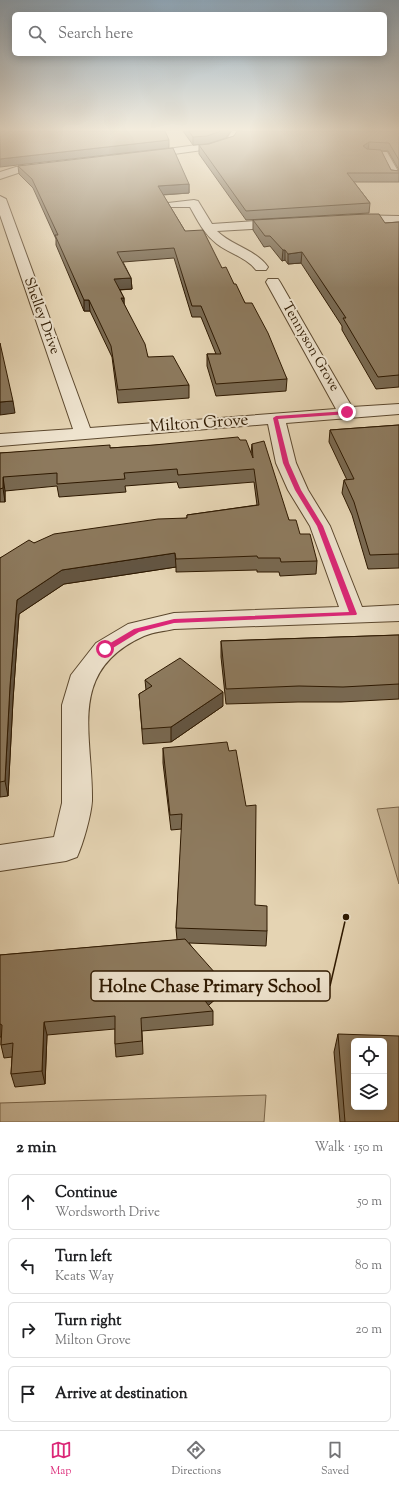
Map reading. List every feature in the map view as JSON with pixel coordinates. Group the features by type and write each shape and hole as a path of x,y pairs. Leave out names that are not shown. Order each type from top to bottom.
{"street":[{"name":"Shelley Drive","path":"0,201 83,433"},
{"path":"172,205 194,203 208,228 222,242 257,261 262,267"},
{"path":"341,219 364,218 399,220"},
{"path":"208,228 294,222"},
{"name":"Tennyson Grove","path":"273,282 347,412"},
{"name":"Milton Grove","path":"0,440 399,409"},
{"path":"276,418 286,463 298,490 320,526 353,614"},
{"path":"0,858 66,848 77,803 75,705 84,675 105,649 137,630 174,621 399,613"}],"shaded area":[{"path":"399,807 399,884 377,809"},
{"path":"266,1095 264,1122 0,1122 0,1103"}],"building":[{"path":"34,183 189,183 158,186 185,231 203,230 222,268 226,267 245,303 252,303 268,333 287,379 216,384 207,354 221,354 201,306 192,306 174,248 117,252 131,278 114,279 124,298 121,298 145,344 148,357 173,356 189,385 118,390 111,346 89,300 84,300 55,235 58,235"},
{"path":"226,183 355,183 370,203 246,211"},
{"path":"379,214 385,223 399,222 399,375 378,377 343,318 346,318 302,252 288,254 270,236 265,236 253,220"},
{"path":"0,343 13,401 0,402"},
{"path":"399,425 399,554 370,555 354,502 344,480 354,479 330,430"},
{"path":"238,437 240,440 246,440 253,458 252,444 264,441 289,520 296,520 300,534 310,534 317,561 281,562 280,558 258,558 257,556 176,559 175,553 62,570 17,600 10,686 5,781 0,782 0,558 29,540 34,543 54,534 158,519 187,518 187,515 259,505 254,469 178,475 177,469 124,473 125,479 57,484 57,473 3,477 3,488 0,489 0,453 110,445 110,448"},
{"path":"399,635 399,684 343,687 299,686 226,689 221,641"},
{"path":"180,658 223,692 171,727 142,729 139,694 152,686 145,680"},
{"path":"227,742 229,751 236,750 246,806 256,805 255,905 267,906 267,931 176,928 182,814 170,815 163,748"},
{"path":"185,939 216,974 211,978 217,985 202,997 213,1011 141,1018 142,1041 115,1044 115,1016 44,1022 42,1071 11,1074 13,1043 1,1045 2,1025 0,1024 0,955"},
{"path":"338,1034 399,1036 399,1122 345,1122"}],"place":[{"name":"Holne Chase Primary School","path":"346,917"}],"route":[{"path":"105,649 137,630 174,621 353,614 320,526 298,490 286,463 276,418 347,412"}]}
